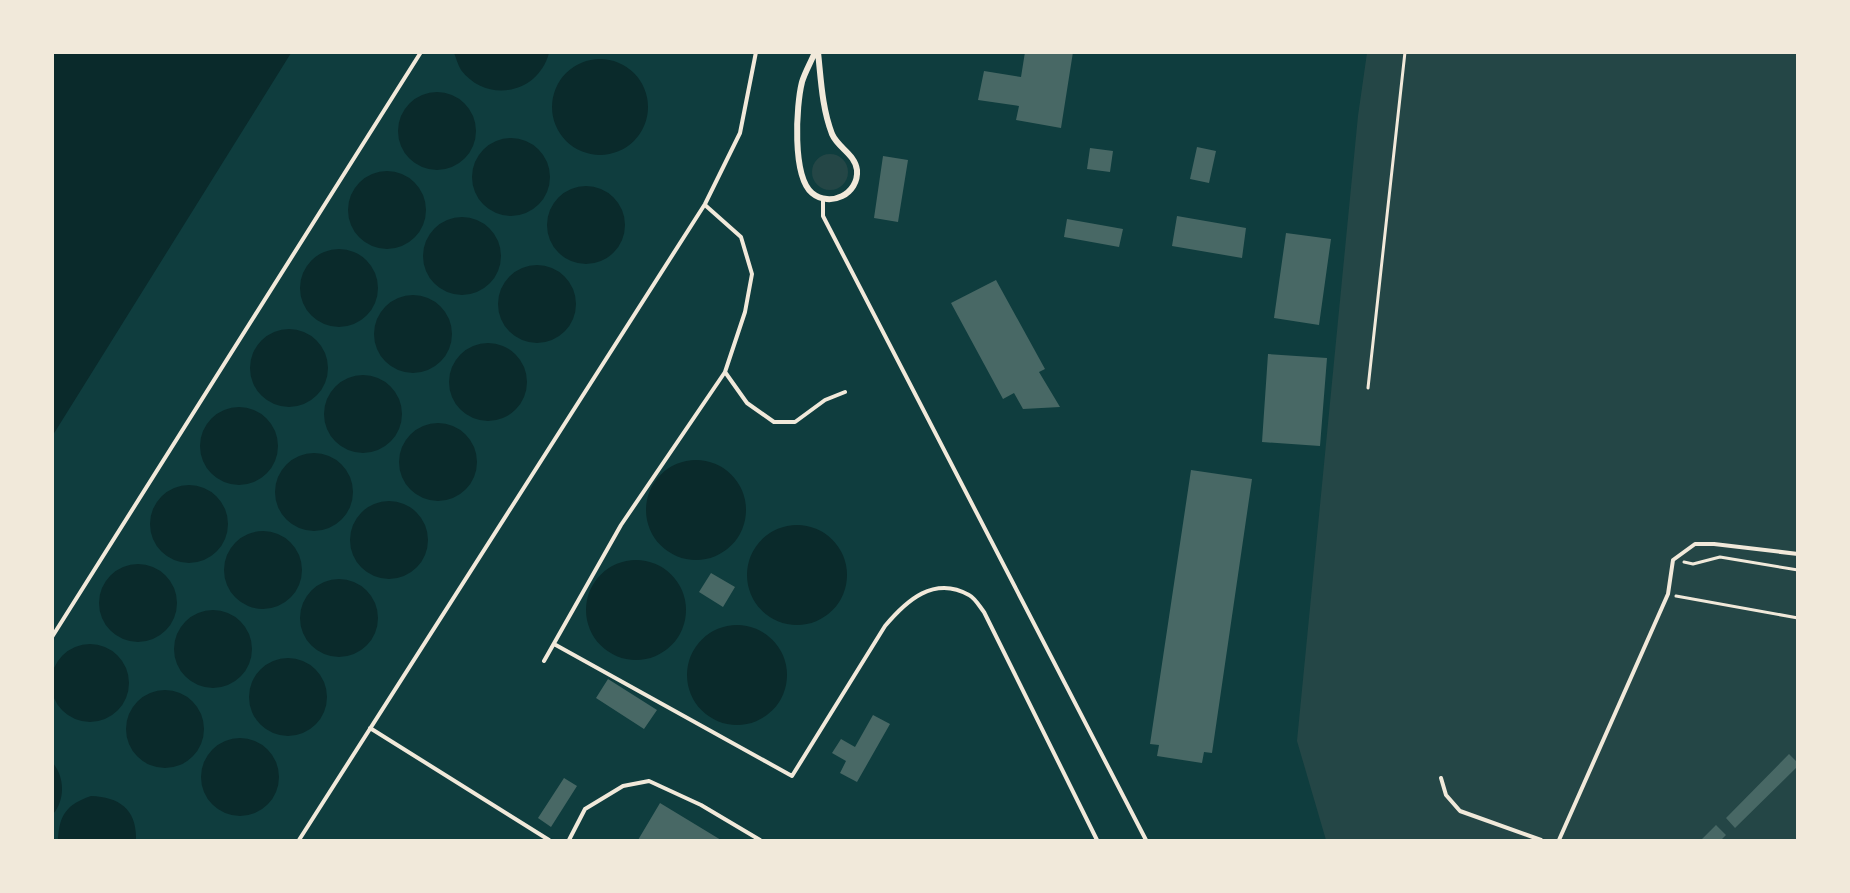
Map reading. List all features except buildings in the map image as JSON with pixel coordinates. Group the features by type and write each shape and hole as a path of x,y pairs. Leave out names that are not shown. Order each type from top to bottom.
{"street":[{"path":"817,52 825,112 833,136 854,160 857,169 857,178 848,194 840,198 823,199 815,195 804,182 798,147 797,120 802,82 817,52"}],"lane":[{"path":"52,637 421,52"},
{"path":"299,840 705,204 740,133 756,52"},
{"path":"823,199 823,216 1146,840"},
{"path":"544,661 621,525 725,372 745,312 752,274 741,237 705,204"},
{"path":"725,372 747,403 774,422 795,422 825,399 845,392"},
{"path":"1559,840 1668,594 1673,560 1695,544 1714,544 1797,554"},
{"path":"554,644 792,776 885,626 901,607 920,593 937,588 970,595 984,612 1097,840"},
{"path":"370,728 549,840"},
{"path":"1441,778 1446,795 1460,810 1541,840"},
{"path":"569,840 585,809 623,786 649,781 700,805 760,840"}],"path":[{"path":"1368,388 1405,52"},
{"path":"1673,560 1693,564 1720,557 1797,570"},
{"path":"1668,594 1797,618"}],"shaded area":[{"path":"52,53 291,53 53,435"},
{"path":"454,53 549,53 543,67 534,78 511,90 497,90 472,81 461,70"},
{"path":"1367,53 1797,53 1797,840 1326,840 1297,741 1358,116"},
{"path":"600,59 618,63 634,73 644,89 648,107 644,125 634,141 618,151 600,155 582,151 566,141 556,125 552,107 556,89 566,73 582,63"},
{"path":"437,92 452,95 465,103 473,116 476,131 473,146 465,159 452,167 437,170 422,167 409,159 401,146 398,131 401,116 409,103 422,95"},
{"path":"511,138 526,141 539,149 547,162 550,177 547,192 539,205 526,213 511,216 496,213 483,205 475,192 472,177 475,162 483,149 496,141"},
{"path":"830,154 843,159 848,172 843,185 830,190 817,185 812,172 817,159"},
{"path":"387,171 402,174 415,182 423,195 426,210 423,225 415,238 402,246 387,249 372,246 359,238 351,225 348,210 351,195 359,182 372,174"},
{"path":"586,186 601,189 614,197 622,210 625,225 622,240 614,253 601,261 586,264 571,261 558,253 550,240 547,225 550,210 558,197 571,189"},
{"path":"462,217 477,220 490,228 498,241 501,256 498,271 490,284 477,292 462,295 447,292 434,284 426,271 423,256 426,241 434,228 447,220"},
{"path":"339,249 354,252 367,260 375,273 378,288 375,303 367,316 354,324 339,327 324,324 311,316 303,303 300,288 303,273 311,260 324,252"},
{"path":"537,265 552,268 565,276 573,289 576,304 573,319 565,332 552,340 537,343 522,340 509,332 501,319 498,304 501,289 509,276 522,268"},
{"path":"413,295 428,298 441,306 449,319 452,334 449,349 441,362 428,370 413,373 398,370 385,362 377,349 374,334 377,319 385,306 398,298"},
{"path":"289,329 304,332 317,340 325,353 328,368 325,383 317,396 304,404 289,407 274,404 261,396 253,383 250,368 253,353 261,340 274,332"},
{"path":"488,343 503,346 516,354 524,367 527,382 524,397 516,410 503,418 488,421 473,418 460,410 452,397 449,382 452,367 460,354 473,346"},
{"path":"363,375 378,378 391,386 399,399 402,414 399,429 391,442 378,450 363,453 348,450 335,442 327,429 324,414 327,399 335,386 348,378"},
{"path":"239,407 254,410 267,418 275,431 278,446 275,461 267,474 254,482 239,485 224,482 211,474 203,461 200,446 203,431 211,418 224,410"},
{"path":"438,423 453,426 466,434 474,447 477,462 474,477 466,490 453,498 438,501 423,498 410,490 402,477 399,462 402,447 410,434 423,426"},
{"path":"314,453 329,456 342,464 350,477 353,492 350,507 342,520 329,528 314,531 299,528 286,520 278,507 275,492 278,477 286,464 299,456"},
{"path":"696,460 715,464 731,475 742,491 746,510 742,529 731,545 715,556 696,560 677,556 661,545 650,529 646,510 650,491 661,475 677,464"},
{"path":"189,485 204,488 217,496 225,509 228,524 225,539 217,552 204,560 189,563 174,560 161,552 153,539 150,524 153,509 161,496 174,488"},
{"path":"389,501 404,504 417,512 425,525 428,540 425,555 417,568 404,576 389,579 374,576 361,568 353,555 350,540 353,525 361,512 374,504"},
{"path":"797,525 816,529 832,540 843,556 847,575 843,594 832,610 816,621 797,625 778,621 762,610 751,594 747,575 751,556 762,540 778,529"},
{"path":"263,531 278,534 291,542 299,555 302,570 299,585 291,598 278,606 263,609 248,606 235,598 227,585 224,570 227,555 235,542 248,534"},
{"path":"636,560 655,564 671,575 682,591 686,610 682,629 671,645 655,656 636,660 617,656 601,645 590,629 586,610 590,591 601,575 617,564"},
{"path":"138,564 153,567 166,575 174,588 177,603 174,618 166,631 153,639 138,642 123,639 110,631 102,618 99,603 102,588 110,575 123,567"},
{"path":"339,579 354,582 367,590 375,603 378,618 375,633 367,646 354,654 339,657 324,654 311,646 303,633 300,618 303,603 311,590 324,582"},
{"path":"213,610 228,613 241,621 249,634 252,649 249,664 241,677 228,685 213,688 198,685 185,677 177,664 174,649 177,634 185,621 198,613"},
{"path":"737,625 756,629 772,640 783,656 787,675 783,694 772,710 756,721 737,725 718,721 702,710 691,694 687,675 691,656 702,640 718,629"},
{"path":"90,644 105,647 118,655 126,668 129,683 126,698 118,711 105,719 90,722 75,719 62,711 54,698 51,683 54,668 62,655 75,647"},
{"path":"288,658 303,661 316,669 324,682 327,697 324,712 316,725 303,733 288,736 273,733 260,725 252,712 249,697 252,682 260,669 273,661"},
{"path":"165,690 180,693 193,701 201,714 204,729 201,744 193,757 180,765 165,768 150,765 137,757 129,744 126,729 129,714 137,701 150,693"},
{"path":"240,738 255,741 268,749 276,762 279,777 276,792 268,805 255,813 240,816 225,813 212,805 204,792 201,777 204,762 212,749 225,741"},
{"path":"53,763 60,775 62,789 60,802 53,814"},
{"path":"91,796 110,799 125,807 130,813 136,830 136,840 58,840 60,824 66,812 76,803"}]}
